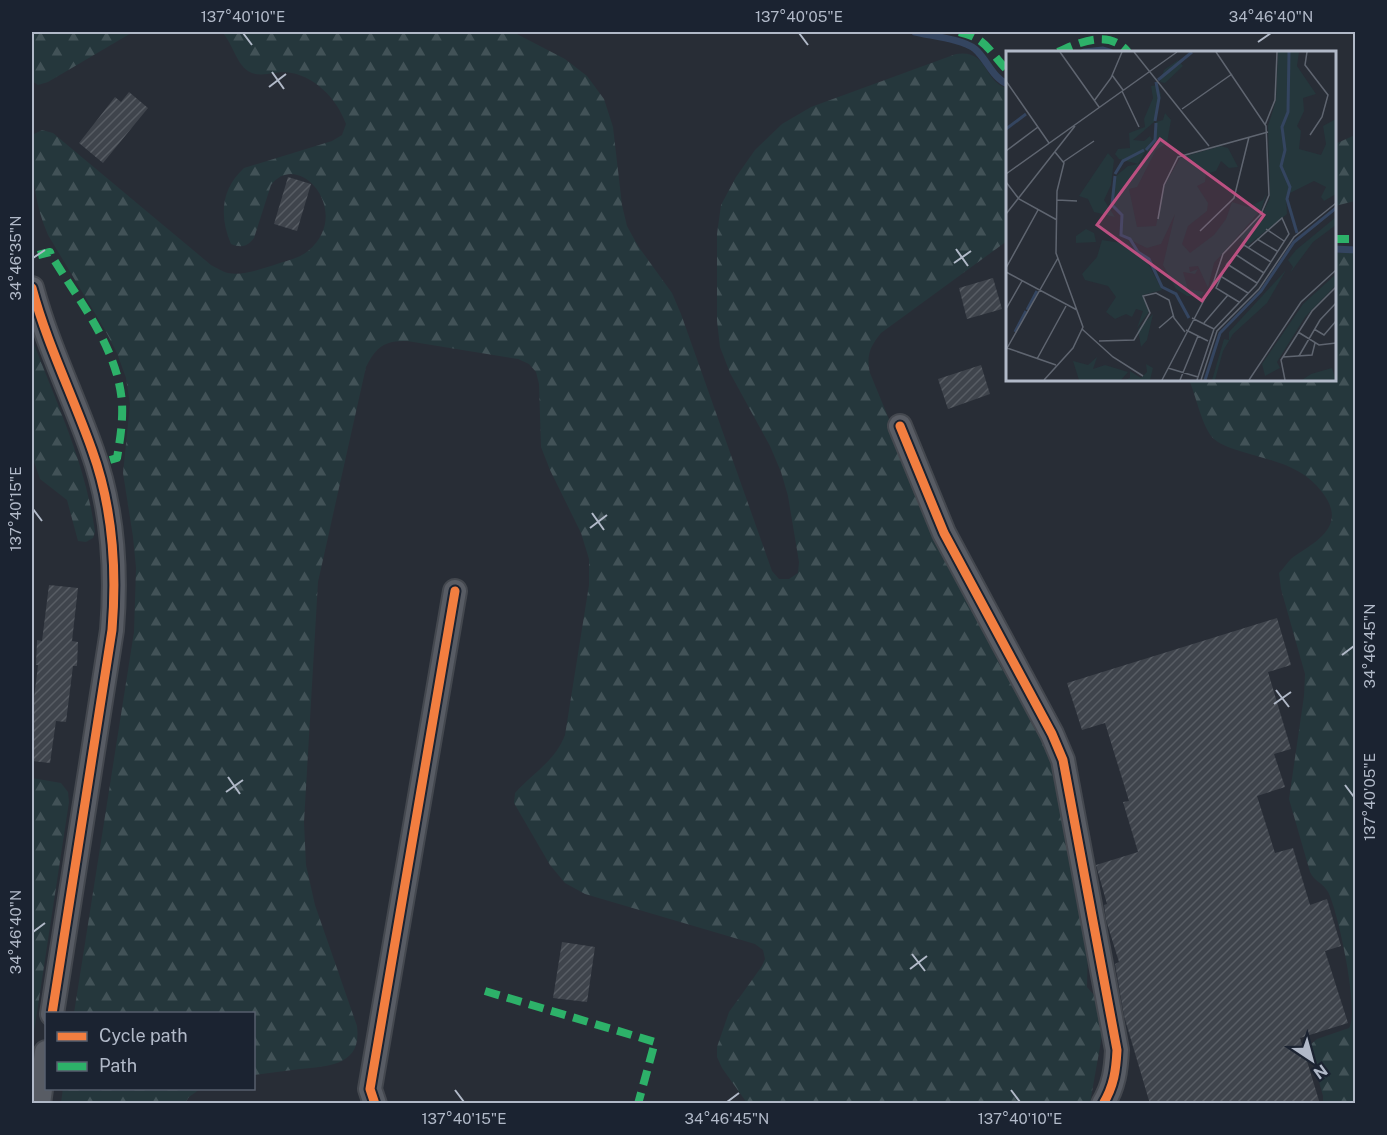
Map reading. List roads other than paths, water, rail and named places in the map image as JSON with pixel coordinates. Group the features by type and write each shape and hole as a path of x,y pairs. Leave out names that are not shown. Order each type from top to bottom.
{"street":[{"path":"32,288 44,326 93,451 109,519 114,569 112,630 52,1012"},
{"path":"900,426 944,533 1052,734 1063,760 1117,1050 1116,1071 1111,1091 1103,1104"},
{"path":"375,1104 370,1089 455,591"},
{"path":"39,1104 45,1059"}],"waterway":[{"path":"915,32 955,40 975,49 998,78 1006,83"},
{"path":"1094,51 1106,51"},
{"path":"1336,249 1356,250"}]}
